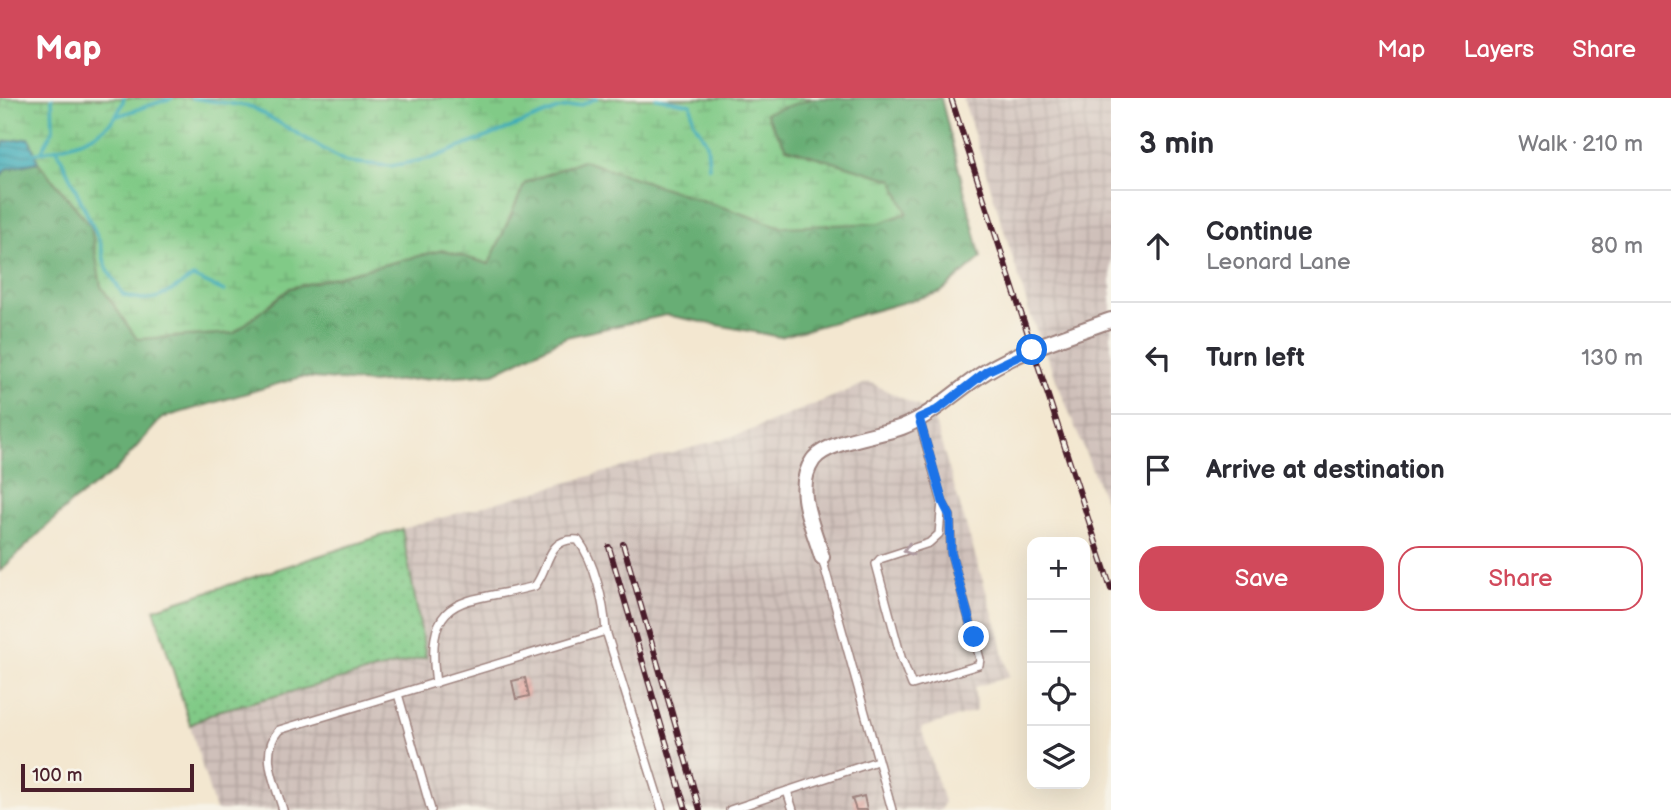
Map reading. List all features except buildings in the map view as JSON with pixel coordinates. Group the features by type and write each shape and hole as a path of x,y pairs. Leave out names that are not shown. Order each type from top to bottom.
{"street":[{"path":"822,557 803,491 804,476 814,457 841,444 902,427 937,410 987,371 1111,320"}],"lane":[{"path":"919,418 943,502 950,516 951,553 980,659 979,665 912,685 901,657 876,564 880,559 929,543 939,534 943,502"},
{"path":"436,683 435,635 441,617 449,608 469,600 535,586 551,549 570,540 578,540 584,548 601,601 606,631 662,810"},
{"path":"822,557 892,810"},
{"path":"283,810 269,761 269,741 279,730 606,631"},
{"path":"398,694 431,810"},
{"path":"730,810 877,761"},
{"path":"788,791 793,810"}],"shaded area":[{"path":"963,98 1111,98 1111,517 1030,314"},
{"path":"869,382 932,413 999,634 1009,677 974,687 977,711 921,728 944,802 941,810 215,810 190,725 218,711 426,657 402,529 744,433"}],"green space":[{"path":"0,98 814,98 765,113 786,148 893,180 907,213 880,223 782,227 582,160 525,183 489,264 442,250 290,288 234,333 137,339 101,286 91,226 38,162 29,138 4,142 0,151"},
{"path":"814,98 941,98 981,258 941,292 780,337 666,315 566,337 494,373 371,383 301,377 162,418 115,471 72,502 0,571 0,177 6,169 38,162 91,226 101,286 137,339 234,333 290,288 443,250 489,264 525,183 582,160 782,227 893,180 786,148 765,113"},
{"path":"402,529 426,657 218,711 190,725 154,609"}],"water":[{"path":"29,138 38,162 6,169 0,177 0,151 4,142"}],"waterway":[{"path":"41,152 53,130 52,98"},
{"path":"33,154 60,148 100,131 119,112 124,98"},
{"path":"117,116 172,98"},
{"path":"192,98 252,107 346,162 391,166 433,158 558,109 581,105 597,98"},
{"path":"656,98 691,104 693,120 707,143 709,167"},
{"path":"57,149 100,242 106,267 123,295 145,299 161,296 193,277 224,291"}],"railway":[{"path":"951,98 1111,589"},
{"path":"623,544 700,810"},
{"path":"609,547 686,810"}],"route":[{"path":"974,637 951,553 950,516 943,502 919,418 937,410 987,371 1032,350"}]}
